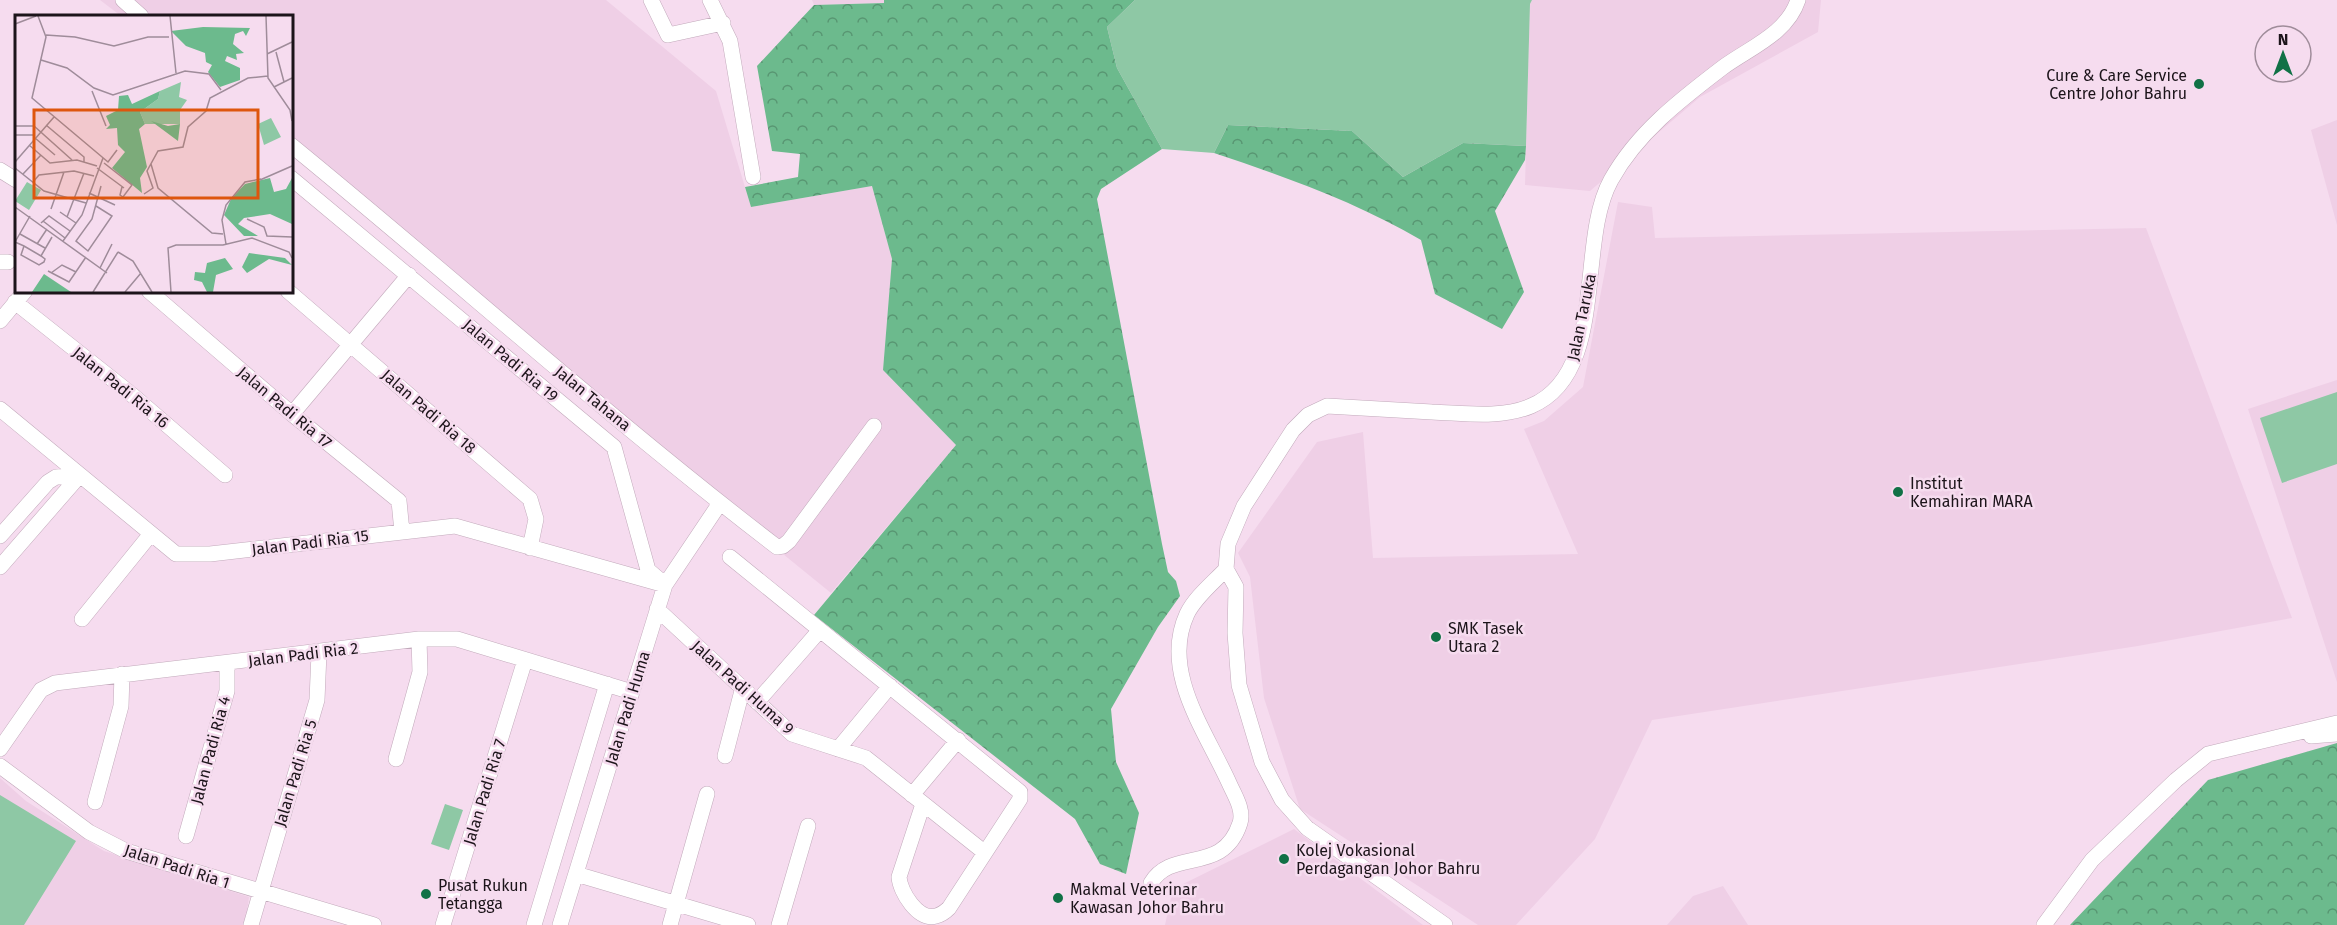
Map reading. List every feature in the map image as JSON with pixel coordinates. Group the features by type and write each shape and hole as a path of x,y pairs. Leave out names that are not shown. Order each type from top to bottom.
{"street":[{"path":"123,0 140,15"},
{"path":"651,0 668,35 723,23"},
{"path":"710,0 730,41 753,177"},
{"name":"Jalan Taruka","path":"1226,569 1228,544 1244,506 1293,430 1308,415 1327,406 1492,415 1531,406 1557,389 1570,370 1578,346 1599,207 1610,181 1628,153 1653,125 1724,67 1780,28 1794,14 1798,0"},
{"name":"Jalan Tahana","path":"292,146 720,503 777,547 783,546 874,426"},
{"path":"0,170 15,179"},
{"name":"Jalan Padi Ria 19","path":"292,179 614,447 648,570 665,585"},
{"path":"292,414 409,275"},
{"name":"Jalan Padi Ria 17","path":"150,292 292,414 399,501 402,531"},
{"name":"Jalan Padi Ria 18","path":"289,292 530,499 536,519 530,548"},
{"path":"0,321 20,297"},
{"name":"Jalan Padi Ria 16","path":"20,297 225,475"},
{"name":"Jalan Padi Ria 15","path":"0,409 150,535 170,551 182,556 455,526 665,585"},
{"path":"0,536 48,482 56,477 80,475"},
{"path":"0,567 80,475"},
{"name":"Jalan Padi Huma","path":"560,925 665,585 720,503"},
{"path":"82,620 150,535"},
{"path":"730,557 995,768 1021,794 949,909 936,916 926,915 908,902 900,889 899,877 917,799 958,740"},
{"path":"1151,883 1157,873 1180,863 1212,858 1231,840 1241,822 1240,808 1216,754 1194,713 1183,679 1180,658 1180,636 1188,612 1226,569 1236,587 1235,633 1239,685 1262,762 1282,800 1307,828 1445,925"},
{"name":"Jalan Padi Huma 9","path":"657,609 792,734 867,758 984,852"},
{"path":"757,702 820,630"},
{"path":"396,759 420,672 419,639"},
{"name":"Jalan Padi Ria 2","path":"0,749 41,690 48,686 122,674 319,653 419,639 456,639 632,692"},
{"name":"Jalan Padi Ria 5","path":"251,925 317,700 319,653"},
{"name":"Jalan Padi Ria 7","path":"443,925 525,660"},
{"name":"Jalan Padi Ria 4","path":"186,836 227,691 227,663"},
{"path":"95,802 121,706 122,674"},
{"name":"Jalan Padi Huma","path":"534,925 607,684"},
{"path":"838,748 890,686"},
{"path":"725,756 743,687"},
{"path":"2044,925 2092,860 2176,780 2208,754 2337,723"},
{"path":"2296,734 2337,734"},
{"name":"Jalan Padi Ria 1","path":"0,766 89,832 112,844 176,868 346,921 374,925"},
{"path":"670,925 707,794"},
{"path":"779,925 808,826"},
{"path":"562,831 587,839"},
{"path":"576,874 748,925"}],"shaded area":[{"path":"100,0 606,0 716,91 751,207 872,186 892,259 883,370 956,445 831,593 292,156 292,15 120,15"},
{"path":"812,0 884,0 884,3 814,5"},
{"path":"1532,0 1821,0 1818,32 1700,97 1590,191 1525,185 1530,4"},
{"path":"2337,120 2337,225 2311,130"},
{"name":"Institut Kemahiran MARA","path":"1618,202 1652,207 1655,238 2146,228 2292,618 2138,646 1652,720 1595,839 1516,925 1478,925 1300,809 1264,698 1250,577 1238,553 1317,442 1363,432 1373,558 1578,554 1524,429 1544,421 1583,387"},
{"path":"2337,380 2337,682 2248,409"},
{"path":"0,778 26,801 104,851 249,897 245,925 0,925"},
{"name":"Kolej Vokasional Perdagangan Johor Bahru","path":"1294,829 1423,925 1165,925 1173,889"},
{"path":"1723,886 1748,925 1667,925 1693,896"}],"green space":[{"path":"884,0 1135,0 1107,27 1117,68 1162,149 1101,189 1097,199 1162,544 1168,572 1176,581 1180,596 1158,627 1111,709 1116,762 1139,813 1126,874 1100,864 1075,819 814,615 956,445 883,370 892,259 872,186 751,207 745,187 798,177 800,154 772,151 757,66 814,5 884,3"},
{"path":"1135,0 1532,0 1530,4 1526,146 1463,143 1403,177 1352,131 1228,125 1214,153 1162,149 1117,68 1107,27"},
{"path":"1228,125 1352,131 1403,177 1463,143 1526,146 1525,160 1495,211 1524,292 1502,329 1435,294 1421,240 1320,191 1214,153"},
{"path":"2337,392 2337,464 2282,483 2260,418"},
{"path":"2337,743 2337,925 2070,925 2208,780"},
{"path":"0,795 76,841 24,925 0,925"},
{"path":"445,804 463,810 449,850 431,844"}],"place":[{"name":"Cure & Care Service Centre Johor Bahru","path":"2199,84"},
{"name":"Institut Kemahiran MARA","path":"1898,492"},
{"name":"SMK Tasek Utara 2","path":"1436,637"},
{"name":"Kolej Vokasional Perdagangan Johor Bahru","path":"1284,859"},
{"name":"Pusat Rukun Tetangga","path":"426,894"},
{"name":"Makmal Veterinar Kawasan Johor Bahru","path":"1058,898"}]}
